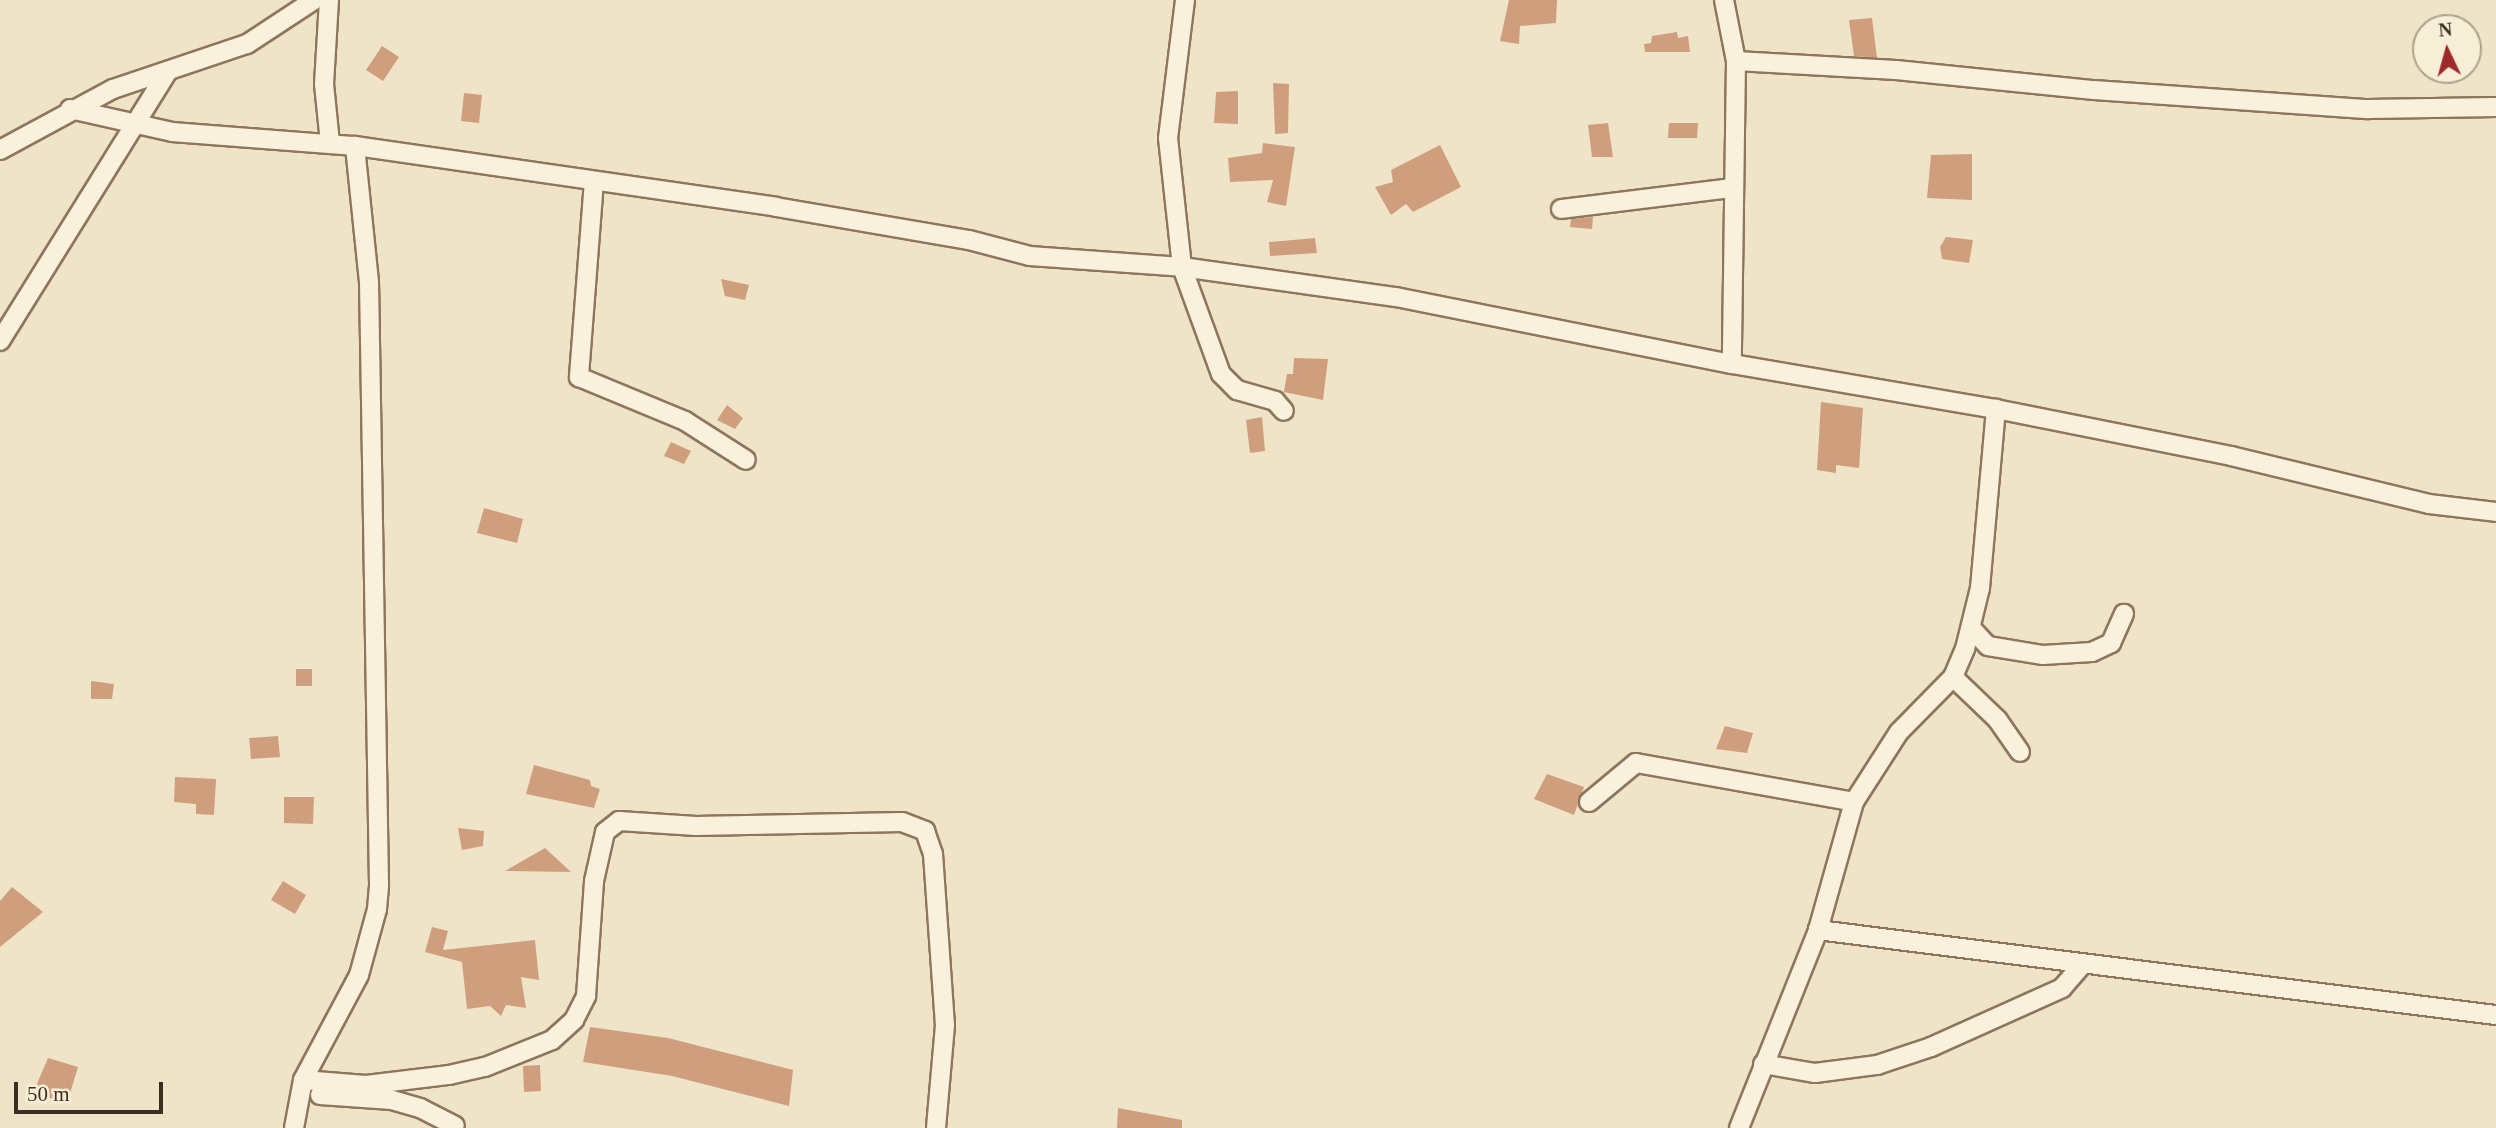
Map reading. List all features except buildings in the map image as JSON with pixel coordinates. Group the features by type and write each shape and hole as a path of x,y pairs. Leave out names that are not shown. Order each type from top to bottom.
{"street":[{"path":"0,150 71,109 113,89 247,44 314,0"},
{"path":"329,0 324,84 330,144"},
{"path":"1185,0 1168,138 1182,267 1221,374 1237,390 1275,401 1284,411"},
{"path":"1724,0 1736,61 1732,188 1732,365"},
{"path":"1736,61 1896,70 2094,90 2368,108 2496,107"},
{"path":"0,341 167,73"},
{"path":"71,109 172,132 355,146 594,181 969,240 1030,256 1182,267 1396,297 1732,365 1996,409 2231,456 2429,504 2496,512"},
{"path":"294,1128 301,1087 359,975 377,909 379,884 371,604 371,330 355,146"},
{"path":"594,181 579,377 685,421 746,460"},
{"path":"1562,209 1732,188"},
{"path":"1739,1128 1818,930 1854,802 1899,732 1953,677 1965,649 1972,629 1996,409"},
{"path":"1965,649 1989,646 2042,655 2092,652 2111,643 2124,614"},
{"path":"1972,629 1989,646"},
{"path":"1953,677 1997,719 2020,752"},
{"path":"1589,802 1636,763 1854,802"},
{"path":"301,1087 366,1084 449,1075 485,1067 552,1040 574,1020 586,996 594,881 605,832 619,821 696,826 902,822 925,831 933,854 945,1025 936,1128"},
{"path":"1818,930 2496,1015"},
{"path":"1763,1064 1815,1073 1877,1065 1931,1047 2062,988 2083,964"},
{"path":"301,1087 392,1100 439,1116 455,1126"}]}
